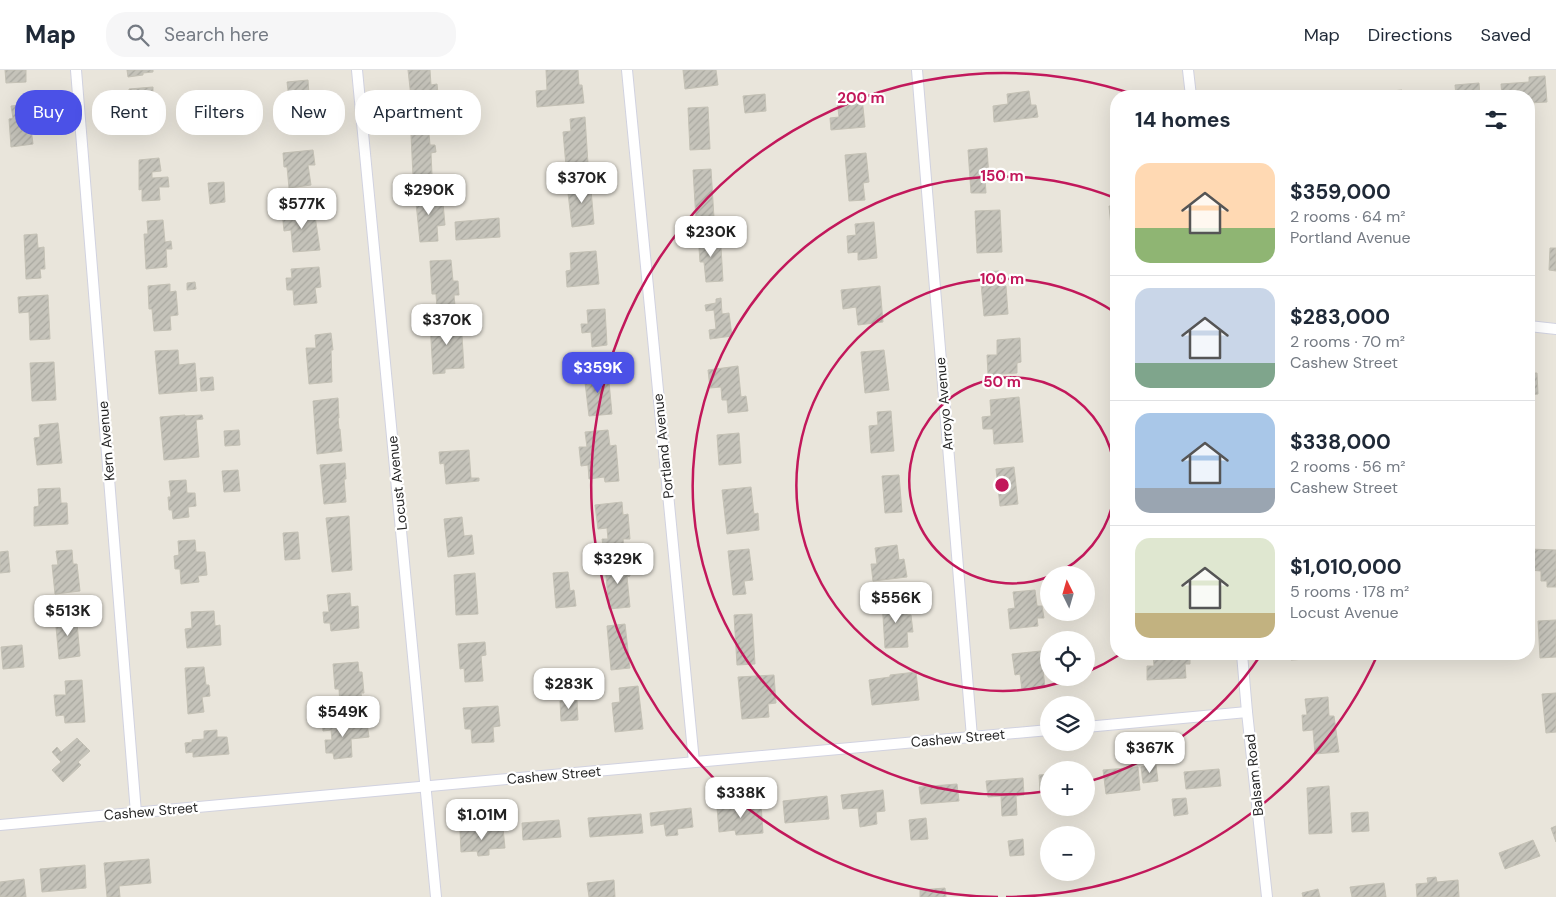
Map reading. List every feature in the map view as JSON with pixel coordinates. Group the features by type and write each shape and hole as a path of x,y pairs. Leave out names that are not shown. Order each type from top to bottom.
{"street":[{"name":"Kern Avenue","path":"76,70 136,813"},
{"name":"Locust Avenue","path":"356,70 436,897"},
{"name":"Portland Avenue","path":"627,70 694,762"},
{"name":"Arroyo Avenue","path":"917,70 972,737"},
{"path":"1189,70 1191,90"},
{"path":"1535,327 1556,329"},
{"name":"Balsam Road","path":"1243,660 1267,897"},
{"path":"1095,726 1247,712"},
{"name":"Cashew Street","path":"0,825 1040,731"}],"building":[{"path":"5,70 26,70 26,82 6,83"},
{"path":"127,70 153,70 153,72 128,77"},
{"path":"408,70 430,70 431,85 437,84 438,90 410,90"},
{"path":"546,70 578,70 579,85 582,85 584,103 537,107 536,91 547,90"},
{"path":"683,70 716,70 718,85 685,89"},
{"path":"1545,76 1547,102 1535,103 1535,90 1502,90 1501,84 1529,82 1529,77"},
{"path":"308,80 309,90 288,90 287,82"},
{"path":"1479,83 1480,90 1455,90 1455,85"},
{"path":"153,87 153,90 129,89"},
{"path":"1029,91 1031,105 1036,105 1038,117 994,122 993,106 1008,104 1007,94"},
{"path":"765,94 766,111 745,113 743,96"},
{"path":"862,97 865,127 831,130 830,118 839,117 837,100"},
{"path":"11,106 15,106 15,135 32,135 33,144 11,147 9,119 13,118"},
{"path":"708,107 710,149 690,150 688,108"},
{"path":"585,117 588,164 566,166 563,132 571,131 570,119"},
{"path":"411,135 429,135 430,145 435,145 436,152 431,153 432,175 413,176"},
{"path":"987,148 989,178 985,179 986,193 971,193 968,150"},
{"path":"313,150 315,165 308,165 311,185 289,188 287,167 284,167 283,153"},
{"path":"866,153 869,182 863,183 865,200 849,201 845,155"},
{"path":"159,158 161,171 152,172 152,178 168,177 169,187 159,187 160,200 142,201 142,189 139,190 139,160"},
{"path":"711,169 714,218 696,220 693,170"},
{"path":"590,178 594,224 572,227 568,193 578,192 577,180"},
{"path":"224,182 225,202 210,204 208,183"},
{"path":"435,191 437,204 443,203 445,225 437,226 438,241 420,242 415,193"},
{"path":"311,210 312,217 315,216 320,250 293,252 291,230 284,231 282,212"},
{"path":"1000,210 1002,252 977,253 975,211"},
{"path":"499,218 500,237 456,240 455,222"},
{"path":"163,220 165,242 171,241 172,249 166,249 167,267 146,269 144,234 148,234 147,221"},
{"path":"874,222 877,258 858,260 858,252 848,253 847,236 856,235 855,224"},
{"path":"712,232 713,247 721,247 723,281 706,282 704,262 700,262 698,234"},
{"path":"37,234 38,248 44,247 45,269 40,269 41,278 26,279 24,235"},
{"path":"1550,248 1556,248 1556,271 1549,270"},
{"path":"596,251 599,284 567,287 566,271 571,270 570,253"},
{"path":"451,260 453,281 458,281 459,295 454,295 455,306 437,308 436,294 432,294 430,261"},
{"path":"319,267 321,287 315,288 317,303 294,305 293,290 287,290 286,278 292,278 291,269"},
{"path":"999,271 1000,286 1006,286 1008,314 984,316 980,272"},
{"path":"195,282 196,289 187,290 187,283"},
{"path":"170,284 170,292 176,291 178,315 170,316 171,330 154,331 152,309 149,309 148,286"},
{"path":"880,286 883,322 858,325 856,307 843,309 841,290"},
{"path":"48,295 50,339 30,340 29,312 19,313 18,297"},
{"path":"721,298 722,314 729,313 732,336 710,339 709,330 716,329 714,310 706,311 705,305 716,303 716,299"},
{"path":"605,309 607,345 592,347 591,332 582,333 581,324 588,324 587,310"},
{"path":"461,320 464,368 445,369 445,373 433,374 430,322"},
{"path":"331,333 333,350 331,350 332,382 309,384 306,348 316,348 315,335"},
{"path":"1020,338 1021,362 1017,363 1017,373 988,375 987,355 997,355 997,340"},
{"path":"178,350 179,365 195,363 197,391 159,394 155,351"},
{"path":"884,350 889,390 865,393 861,352"},
{"path":"54,362 56,400 32,401 30,363"},
{"path":"738,366 741,397 746,396 748,411 728,413 727,400 722,400 721,387 710,388 708,370"},
{"path":"608,371 612,414 589,416 584,374"},
{"path":"1535,373 1537,373 1538,394 1535,394"},
{"path":"213,377 214,390 201,391 200,378"},
{"path":"1019,397 1023,442 994,444 993,429 983,429 982,417 991,416 990,400"},
{"path":"338,398 338,418 342,451 317,454 313,401"},
{"path":"891,411 894,451 871,453 869,426 878,425 877,412"},
{"path":"202,415 203,419 196,420 199,457 164,460 160,417"},
{"path":"58,423 62,463 37,465 34,438 40,437 39,425"},
{"path":"239,430 240,445 225,446 224,431"},
{"path":"608,430 610,446 616,445 619,481 605,482 604,477 589,479 588,465 581,466 579,447 587,447 585,432"},
{"path":"739,433 741,463 719,465 717,435"},
{"path":"469,450 471,478 479,478 479,481 446,484 444,463 440,464 439,452"},
{"path":"345,463 346,502 324,504 320,465"},
{"path":"1014,467 1018,504 1000,506 996,469"},
{"path":"238,470 240,491 224,492 222,471"},
{"path":"899,475 902,512 885,513 882,476"},
{"path":"186,480 187,493 195,493 196,506 188,507 189,517 173,519 172,510 169,510 168,497 171,497 169,481"},
{"path":"751,487 754,514 758,513 759,530 727,534 722,490"},
{"path":"60,488 61,503 67,503 68,524 34,526 34,507 39,506 38,489"},
{"path":"622,502 623,515 628,514 630,539 623,539 624,549 604,551 602,539 608,539 607,528 598,529 595,505"},
{"path":"349,516 352,570 332,572 326,518"},
{"path":"462,517 464,536 472,535 474,554 448,557 444,519"},
{"path":"298,532 300,559 285,560 283,533"},
{"path":"195,540 196,552 205,552 207,575 198,576 199,582 181,584 180,569 175,569 174,556 179,555 178,541"},
{"path":"897,545 899,560 904,559 907,577 873,581 871,564 877,564 875,548"},
{"path":"749,549 753,580 744,581 746,594 733,595 728,551"},
{"path":"1535,549 1556,550 1556,587 1547,587 1547,581 1541,581 1541,571 1535,570"},
{"path":"72,550 73,564 77,564 80,591 55,594 52,565 58,565 56,551"},
{"path":"8,551 10,572 0,573 0,552"},
{"path":"629,562 630,576 627,577 630,607 609,609 605,565"},
{"path":"568,572 570,591 574,590 576,606 556,608 553,573"},
{"path":"475,573 478,614 456,615 454,575"},
{"path":"1035,590 1037,606 1040,606 1040,618 1037,618 1038,626 1010,629 1008,609 1015,608 1013,592"},
{"path":"350,593 351,607 358,606 359,628 331,631 330,623 324,623 323,612 329,612 327,595"},
{"path":"906,599 907,615 911,615 913,632 907,632 908,647 885,648 882,601"},
{"path":"214,611 215,626 220,625 221,645 187,648 185,629 192,628 191,612"},
{"path":"76,612 80,656 59,659 56,627 64,626 62,613"},
{"path":"752,614 755,664 737,665 734,615"},
{"path":"1556,620 1556,657 1540,658 1538,621"},
{"path":"625,624 630,668 611,670 607,626"},
{"path":"485,642 486,655 481,656 483,681 465,682 464,668 460,669 458,644"},
{"path":"22,645 24,667 3,669 1,647"},
{"path":"1040,651 1040,686 1045,687 1022,690 1020,674 1015,675 1012,654"},
{"path":"1154,660 1190,660 1190,664 1185,664 1186,678 1147,680 1147,666 1154,666"},
{"path":"358,662 359,672 362,672 364,693 361,693 362,703 340,705 339,689 335,689 333,664"},
{"path":"204,667 206,685 209,685 210,696 202,697 204,712 188,714 185,668"},
{"path":"916,672 919,700 872,705 869,680"},
{"path":"774,675 776,703 768,704 769,717 742,719 738,677"},
{"path":"82,680 85,722 65,723 64,715 56,716 54,695 66,695 65,681"},
{"path":"638,686 643,729 615,732 612,703 620,702 619,688"},
{"path":"1556,693 1556,732 1546,733 1542,694"},
{"path":"1328,697 1329,716 1334,716 1339,752 1315,754 1313,730 1303,731 1302,715 1307,715 1305,699"},
{"path":"577,700 578,720 561,721 560,701"},
{"path":"498,706 500,726 493,727 494,742 472,743 471,729 465,729 463,708"},
{"path":"334,719 334,725 367,723 369,737 351,739 352,757 334,759 333,753 326,753 325,740 332,740 331,730 323,731 322,720"},
{"path":"217,730 217,737 227,737 229,754 193,757 193,752 186,753 185,743 204,739 204,731"},
{"path":"77,738 90,751 78,762 81,765 63,782 52,770 61,762 52,752 57,747 61,752"},
{"path":"1156,765 1158,781 1143,783 1141,767"},
{"path":"1138,767 1140,790 1106,794 1103,770"},
{"path":"1219,769 1221,786 1186,789 1184,772"},
{"path":"1023,778 1024,795 1016,796 1017,815 1002,816 1001,796 988,797 986,781"},
{"path":"957,784 959,801 921,804 919,787"},
{"path":"1329,786 1332,833 1309,834 1307,788"},
{"path":"883,790 885,811 876,812 877,824 860,827 858,808 843,809 841,795"},
{"path":"827,796 829,819 785,823 783,801"},
{"path":"1186,798 1188,814 1174,816 1172,799"},
{"path":"761,803 763,833 736,835 735,830 719,832 717,807"},
{"path":"691,808 693,827 677,829 678,835 666,836 664,824 651,826 650,813"},
{"path":"1368,812 1369,831 1352,832 1351,813"},
{"path":"641,814 643,833 590,837 588,818"},
{"path":"926,818 928,839 911,840 909,820"},
{"path":"559,820 561,837 523,840 522,823"},
{"path":"1556,826 1556,842 1551,828"},
{"path":"503,828 505,848 489,849 489,855 478,856 477,851 461,852 460,831"},
{"path":"1023,839 1024,855 1010,856 1008,841"},
{"path":"1533,840 1540,856 1505,869 1499,853"},
{"path":"149,859 151,883 119,886 120,897 107,897 104,863"},
{"path":"85,865 86,888 42,892 40,869"},
{"path":"1436,877 1437,882 1458,880 1459,897 1417,897 1416,884 1428,883 1427,878"},
{"path":"24,879 26,897 0,897 0,882"},
{"path":"614,880 615,897 589,897 587,883"},
{"path":"1384,883 1386,897 1352,897 1350,887"},
{"path":"945,888 946,897 920,897 920,890"},
{"path":"1318,889 1320,897 1303,897 1302,893"}]}
